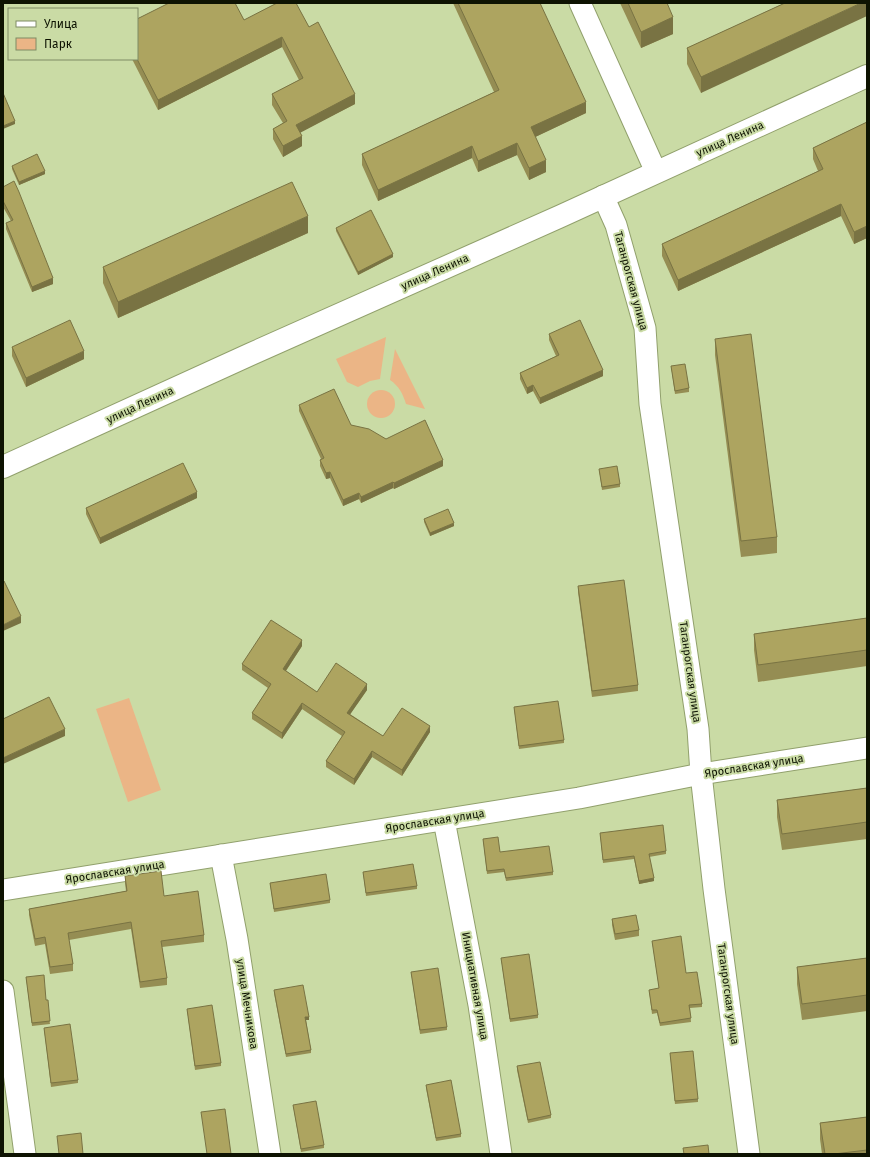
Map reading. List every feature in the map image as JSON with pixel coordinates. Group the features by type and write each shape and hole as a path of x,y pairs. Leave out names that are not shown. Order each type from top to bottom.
{"street":[{"path":"580,3 656,172"},
{"name":"улица Ленина","path":"3,467 867,76"},
{"name":"Таганрогская улица","path":"603,196 616,225 645,328 650,404 698,729 701,774 714,889 749,1154"},
{"name":"Ярославская улица","path":"3,890 580,798 701,774 867,748"},
{"name":"Инициативная улица","path":"444,820 479,1005 501,1154"},
{"name":"улица Мечникова","path":"221,855 237,939 270,1154"},
{"path":"3,991 24,1154"}],"green space":[{"path":"386,337 380,379 370,381 358,387 347,382 336,359"},
{"path":"395,349 425,409 406,404 400,390 390,380"},
{"path":"381,390 391,394 395,404 391,414 381,418 371,414 367,404 371,394"},
{"path":"129,698 161,790 128,802 96,709"}],"building":[{"path":"169,3 235,3 244,20 277,3 296,3 309,27 318,22 355,94 296,125 302,136 283,146 273,129 287,121 272,94 303,78 282,37 158,100 138,60 138,18"},
{"path":"458,3 540,3 586,102 531,127 546,160 529,168 517,143 478,161 472,146 378,190 362,154 499,90"},
{"path":"628,3 667,3 673,17 641,32"},
{"path":"785,3 861,3 701,77 687,48"},
{"path":"3,93 15,121 3,126"},
{"path":"867,122 867,226 854,232 841,204 678,280 662,244 823,169 813,148"},
{"path":"37,154 45,171 19,182 12,166"},
{"path":"14,181 53,278 32,287 6,223 13,220 3,201 3,187"},
{"path":"292,182 308,216 118,302 103,267"},
{"path":"371,210 393,254 358,272 336,228"},
{"path":"70,320 84,351 26,378 12,347"},
{"path":"580,320 603,370 540,398 533,385 527,388 520,373 559,355 549,334"},
{"path":"751,334 777,537 741,541 715,339"},
{"path":"685,364 689,388 675,391 671,366"},
{"path":"334,389 351,425 369,429 386,439 425,420 443,460 361,497 359,493 343,500 330,472 326,473 320,460 324,458 299,405"},
{"path":"183,463 197,492 100,538 86,508"},
{"path":"617,466 620,484 602,487 599,469"},
{"path":"448,509 454,523 430,533 424,519"},
{"path":"624,580 638,685 592,691 578,586"},
{"path":"3,581 21,616 3,625"},
{"path":"867,618 867,650 758,665 754,634"},
{"path":"271,620 302,640 283,669 317,692 336,663 367,684 347,713 383,736 402,708 430,726 402,770 372,751 354,779 326,761 345,732 302,703 282,733 252,713 271,684 242,664"},
{"path":"49,697 65,729 3,758 3,719"},
{"path":"558,701 564,740 519,746 514,707"},
{"path":"867,788 867,822 782,834 777,800"},
{"path":"663,825 666,851 649,854 654,878 639,881 634,856 603,860 600,833"},
{"path":"498,837 500,852 549,846 553,872 506,878 504,869 487,871 483,839"},
{"path":"413,864 417,886 366,893 363,872"},
{"path":"161,871 164,896 198,891 204,935 161,941 167,978 140,982 131,922 68,933 73,964 50,967 45,937 35,939 29,909 127,891 125,876"},
{"path":"326,874 330,900 274,909 270,883"},
{"path":"636,915 639,930 615,934 612,919"},
{"path":"681,936 686,973 697,972 702,1004 689,1005 691,1018 660,1023 657,1010 652,1010 649,990 659,988 652,941"},
{"path":"529,954 538,1015 510,1019 501,958"},
{"path":"867,958 867,995 802,1004 797,967"},
{"path":"438,968 447,1027 420,1030 411,972"},
{"path":"44,975 46,1000 48,1000 50,1021 32,1023 26,977"},
{"path":"303,985 309,1017 305,1017 311,1050 286,1054 274,990"},
{"path":"212,1005 221,1063 195,1066 187,1009"},
{"path":"70,1024 78,1080 51,1083 44,1028"},
{"path":"693,1051 698,1099 675,1101 670,1053"},
{"path":"540,1062 551,1115 528,1120 517,1066"},
{"path":"451,1080 461,1134 436,1138 426,1085"},
{"path":"316,1101 324,1145 301,1149 293,1105"},
{"path":"225,1109 231,1154 207,1154 201,1112"},
{"path":"867,1117 867,1150 825,1154 820,1123"},
{"path":"81,1133 83,1154 59,1154 57,1136"},
{"path":"708,1145 709,1154 684,1154 683,1148"}]}
